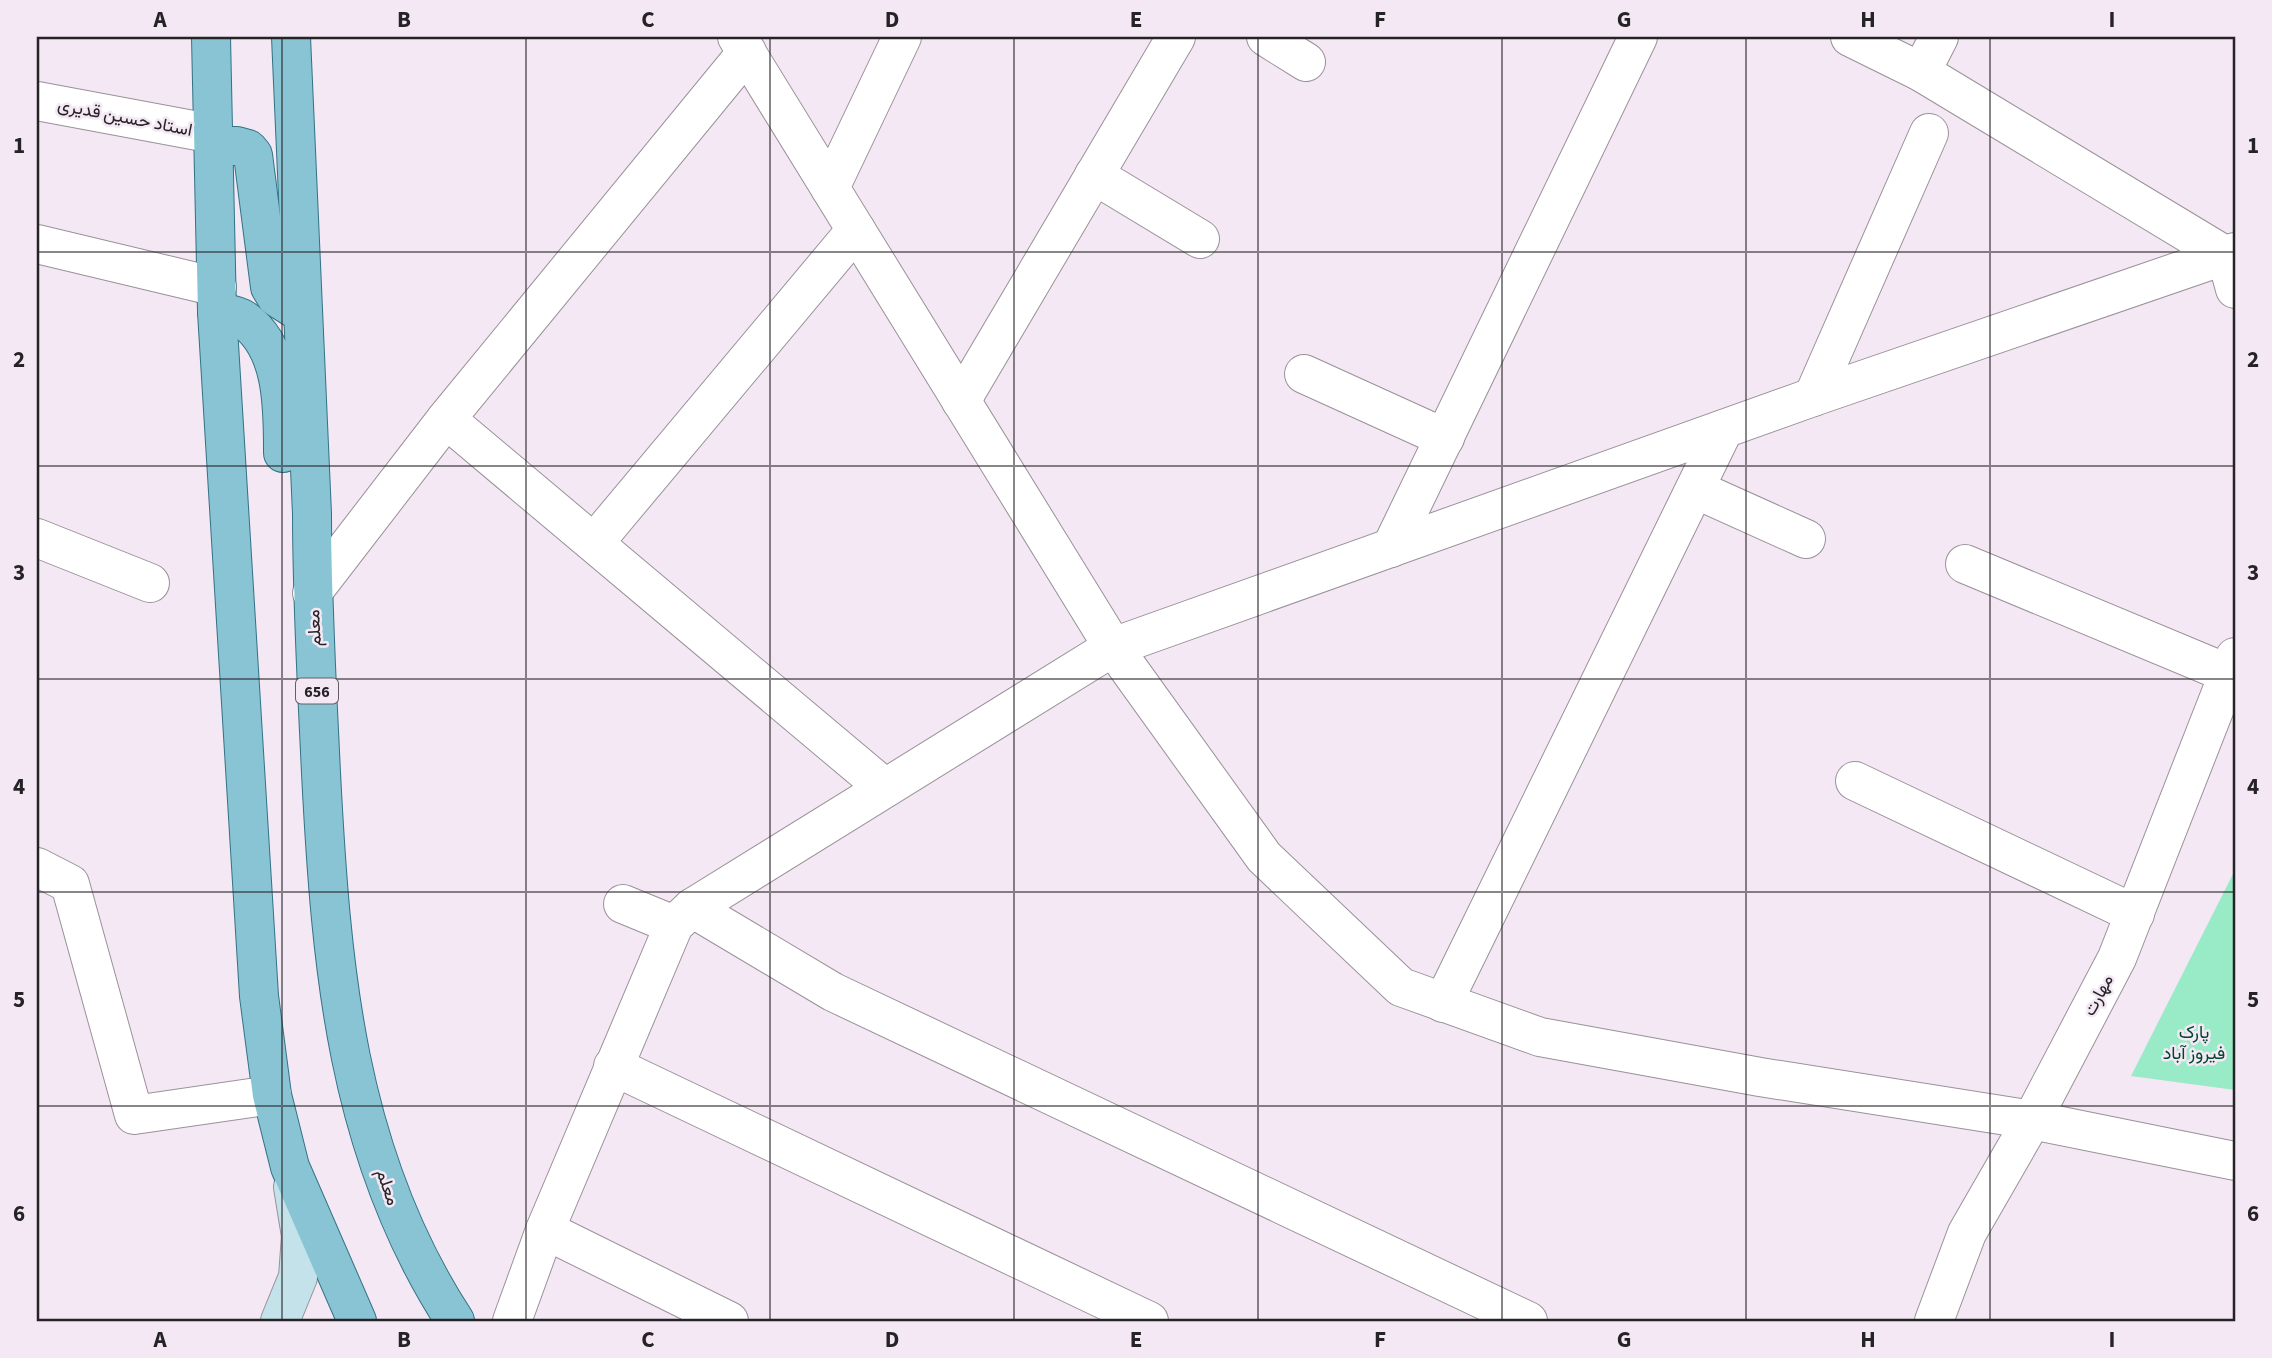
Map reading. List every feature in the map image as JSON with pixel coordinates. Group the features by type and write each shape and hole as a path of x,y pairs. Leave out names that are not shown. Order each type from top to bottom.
{"main road":[{"path":"211,37 217,299 259,996 272,1095 290,1167 357,1321"},
{"name":"معلم","path":"292,37 312,514 312,593 328,897 338,989 348,1052 362,1108 399,1216 442,1302 455,1321"},
{"path":"215,140 248,149 253,155 270,287 276,297 303,314"},
{"path":"217,299 260,334 275,364 283,423 284,461 294,487 312,514"}],"street":[{"path":"830,188 902,37"},
{"path":"961,401 1176,37"},
{"path":"1266,37 1307,62"},
{"path":"1391,548 1638,37"},
{"path":"1850,37 1920,72 2232,265"},
{"path":"1920,72 1939,37"},
{"path":"312,593 742,44 1113,647 1264,857 1401,987 1540,1037 1760,1077 2032,1120 2235,1161"},
{"name":"استاد حسین قدیری","path":"37,101 215,140"},
{"path":"1813,397 1929,133"},
{"path":"1094,175 1200,239"},
{"path":"594,543 856,230"},
{"path":"37,244 217,299"},
{"path":"512,1321 545,1230 613,1066 683,916 1113,647 1813,397 2232,265"},
{"path":"1304,374 1445,438"},
{"path":"446,419 885,788"},
{"path":"1443,1003 1724,429"},
{"path":"1695,489 1806,538"},
{"path":"37,538 149,583"},
{"path":"1965,564 2232,665"},
{"name":"مهارت","path":"1934,1321 1967,1233 2032,1120 2117,958 2232,665"},
{"path":"1855,781 2135,914"},
{"path":"37,867 70,884 134,1115 272,1095"},
{"path":"623,904 683,916 833,992 1528,1321"},
{"path":"613,1066 1130,1317"},
{"path":"280,1321 298,1277 301,1236 290,1167"},
{"path":"545,1230 729,1321"}],"green space":[{"name":"پارک فیروز آباد","path":"2235,870 2235,1090 2131,1076"}]}
